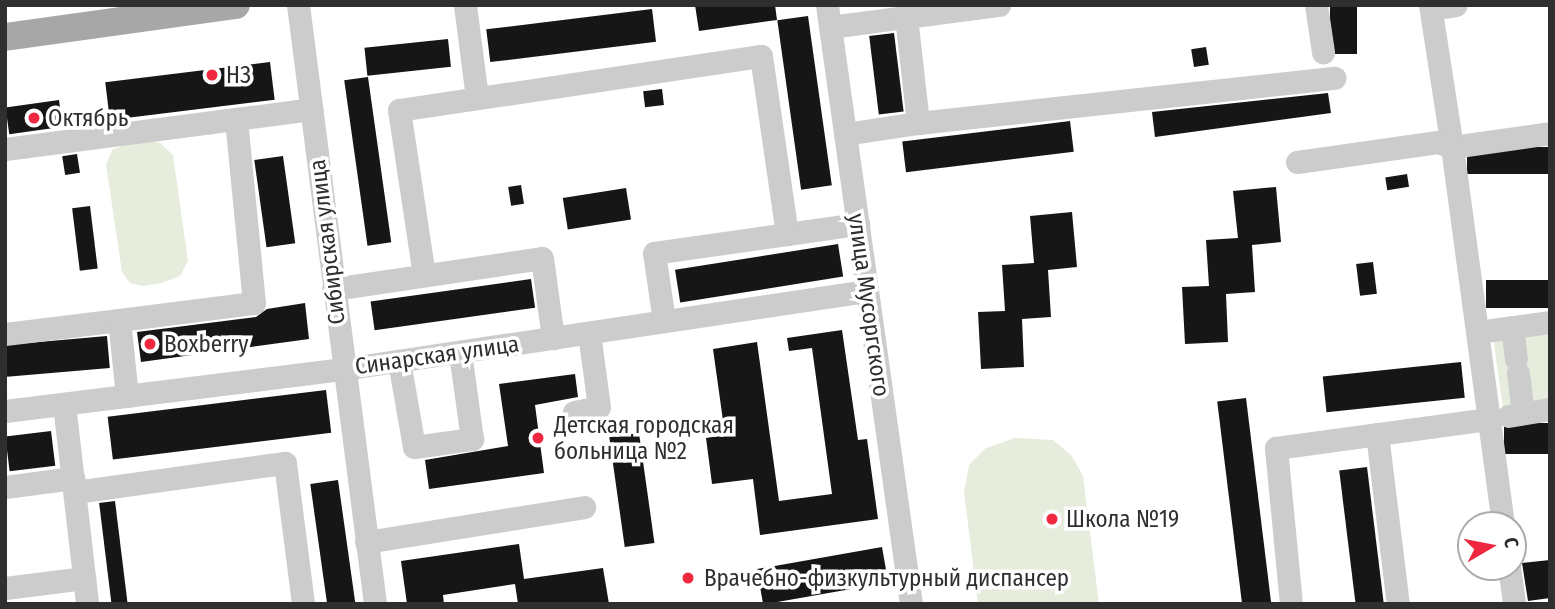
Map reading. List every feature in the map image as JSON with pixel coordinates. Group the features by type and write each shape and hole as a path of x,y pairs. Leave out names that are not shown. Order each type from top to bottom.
{"main road":[{"path":"5,37 99,15 236,5"}],"street":[{"name":"Сибирская улица","path":"298,5 342,369 375,604"},
{"path":"465,5 477,98"},
{"path":"829,16 906,18 999,5"},
{"path":"1316,5 1323,52"},
{"path":"1456,5 1431,7 1477,332 1507,415"},
{"name":"улица Мусоргского","path":"829,16 911,604"},
{"path":"906,18 918,123"},
{"path":"424,275 399,110 761,56 787,234"},
{"path":"845,134 918,123 1335,78"},
{"path":"5,149 311,109"},
{"path":"5,334 254,303 236,119"},
{"path":"1297,162 1438,142 1452,147 1550,133"},
{"path":"664,321 654,253 858,224"},
{"path":"333,289 542,258 553,338"},
{"name":"Синарская улица","path":"5,411 342,369 867,291"},
{"path":"119,320 127,396"},
{"path":"1477,332 1550,322"},
{"path":"1504,511 1507,415 1517,366 1512,327"},
{"path":"574,412 599,407 589,333"},
{"path":"399,361 414,447 472,439 460,352"},
{"path":"64,404 87,604"},
{"path":"1291,604 1276,448 1550,409"},
{"path":"1377,434 1398,604"},
{"path":"5,487 74,485 285,464 303,604"},
{"path":"366,542 584,507"},
{"path":"5,588 84,578"},
{"path":"1511,581 1514,604"}],"green space":[{"path":"145,139 160,143 173,155 188,261 180,276 162,283 142,286 130,283 122,272 106,164 113,149"},
{"path":"1550,329 1550,408 1504,415 1493,337"},
{"path":"1015,438 1053,440 1072,456 1083,476 1099,604 978,604 964,492 969,465 986,448"}],"building":[{"path":"695,5 775,5 777,20 699,31"},
{"path":"1330,5 1357,5 1357,54 1330,54"},
{"path":"652,9 656,42 490,62 486,29"},
{"path":"808,16 832,185 801,190 777,20"},
{"path":"894,33 904,111 879,114 869,36"},
{"path":"448,39 451,67 367,76 364,48"},
{"path":"1206,47 1209,65 1194,67 1191,49"},
{"path":"270,62 275,100 110,120 105,82"},
{"path":"368,77 391,242 367,246 344,80"},
{"path":"662,89 664,105 645,107 643,91"},
{"path":"1328,93 1331,113 1155,137 1152,112"},
{"name":"Октябрь","path":"59,100 63,127 9,134 6,108"},
{"path":"1070,121 1074,152 906,172 902,142"},
{"path":"1467,147 1550,147 1550,174 1467,174"},
{"path":"77,154 80,173 65,175 62,156"},
{"path":"283,156 295,243 267,247 254,160"},
{"path":"1407,174 1409,187 1387,190 1385,177"},
{"path":"521,185 524,204 511,206 508,187"},
{"path":"1276,187 1281,242 1252,245 1255,292 1226,294 1228,342 1185,344 1182,287 1209,286 1206,240 1238,238 1233,191"},
{"path":"626,188 631,220 568,230 563,198"},
{"path":"90,206 98,269 80,271 72,208"},
{"path":"1072,212 1077,267 1048,270 1051,317 1022,319 1024,367 981,369 978,312 1005,311 1002,265 1034,263 1030,216"},
{"path":"838,244 843,277 680,302 675,270"},
{"path":"1373,262 1377,294 1360,296 1356,264"},
{"path":"531,279 535,308 375,330 371,302"},
{"path":"1486,280 1550,280 1550,308 1486,308"},
{"path":"305,303 309,339 141,362 137,332 256,317 267,309"},
{"path":"842,330 858,440 867,439 878,519 760,535 753,479 712,484 706,438 725,435 713,349 757,342 779,501 832,494 812,348 789,351 787,338"},
{"path":"107,336 110,368 7,377 5,345"},
{"path":"1461,362 1465,398 1327,412 1323,377"},
{"path":"575,374 578,397 535,405 544,473 429,489 425,460 508,446 499,384"},
{"path":"326,390 331,433 113,459 108,417"},
{"path":"1246,398 1271,604 1242,604 1217,402"},
{"path":"1504,423 1550,423 1550,454 1504,454"},
{"path":"51,431 55,466 10,471 5,437"},
{"path":"639,433 654,543 625,547 609,437"},
{"path":"1367,467 1384,604 1356,604 1339,470"},
{"path":"338,480 355,604 327,604 310,484"},
{"path":"115,501 128,604 112,604 99,503"},
{"path":"519,544 524,579 603,568 609,604 518,604 515,584 443,595 444,604 407,604 401,561"},
{"path":"882,547 888,582 763,604 757,569"},
{"path":"1550,560 1550,598 1528,601 1525,581 1527,581 1527,562"}],"place":[{"name":"НЗ","path":"212,75"},
{"name":"Октябрь","path":"34,118"},
{"name":"Boxberry","path":"150,344"},
{"name":"Детская городская больница №2","path":"538,438"},
{"name":"Школа №19","path":"1052,519"},
{"name":"Врачебно-физкультурный диспансер","path":"688,578"}]}
